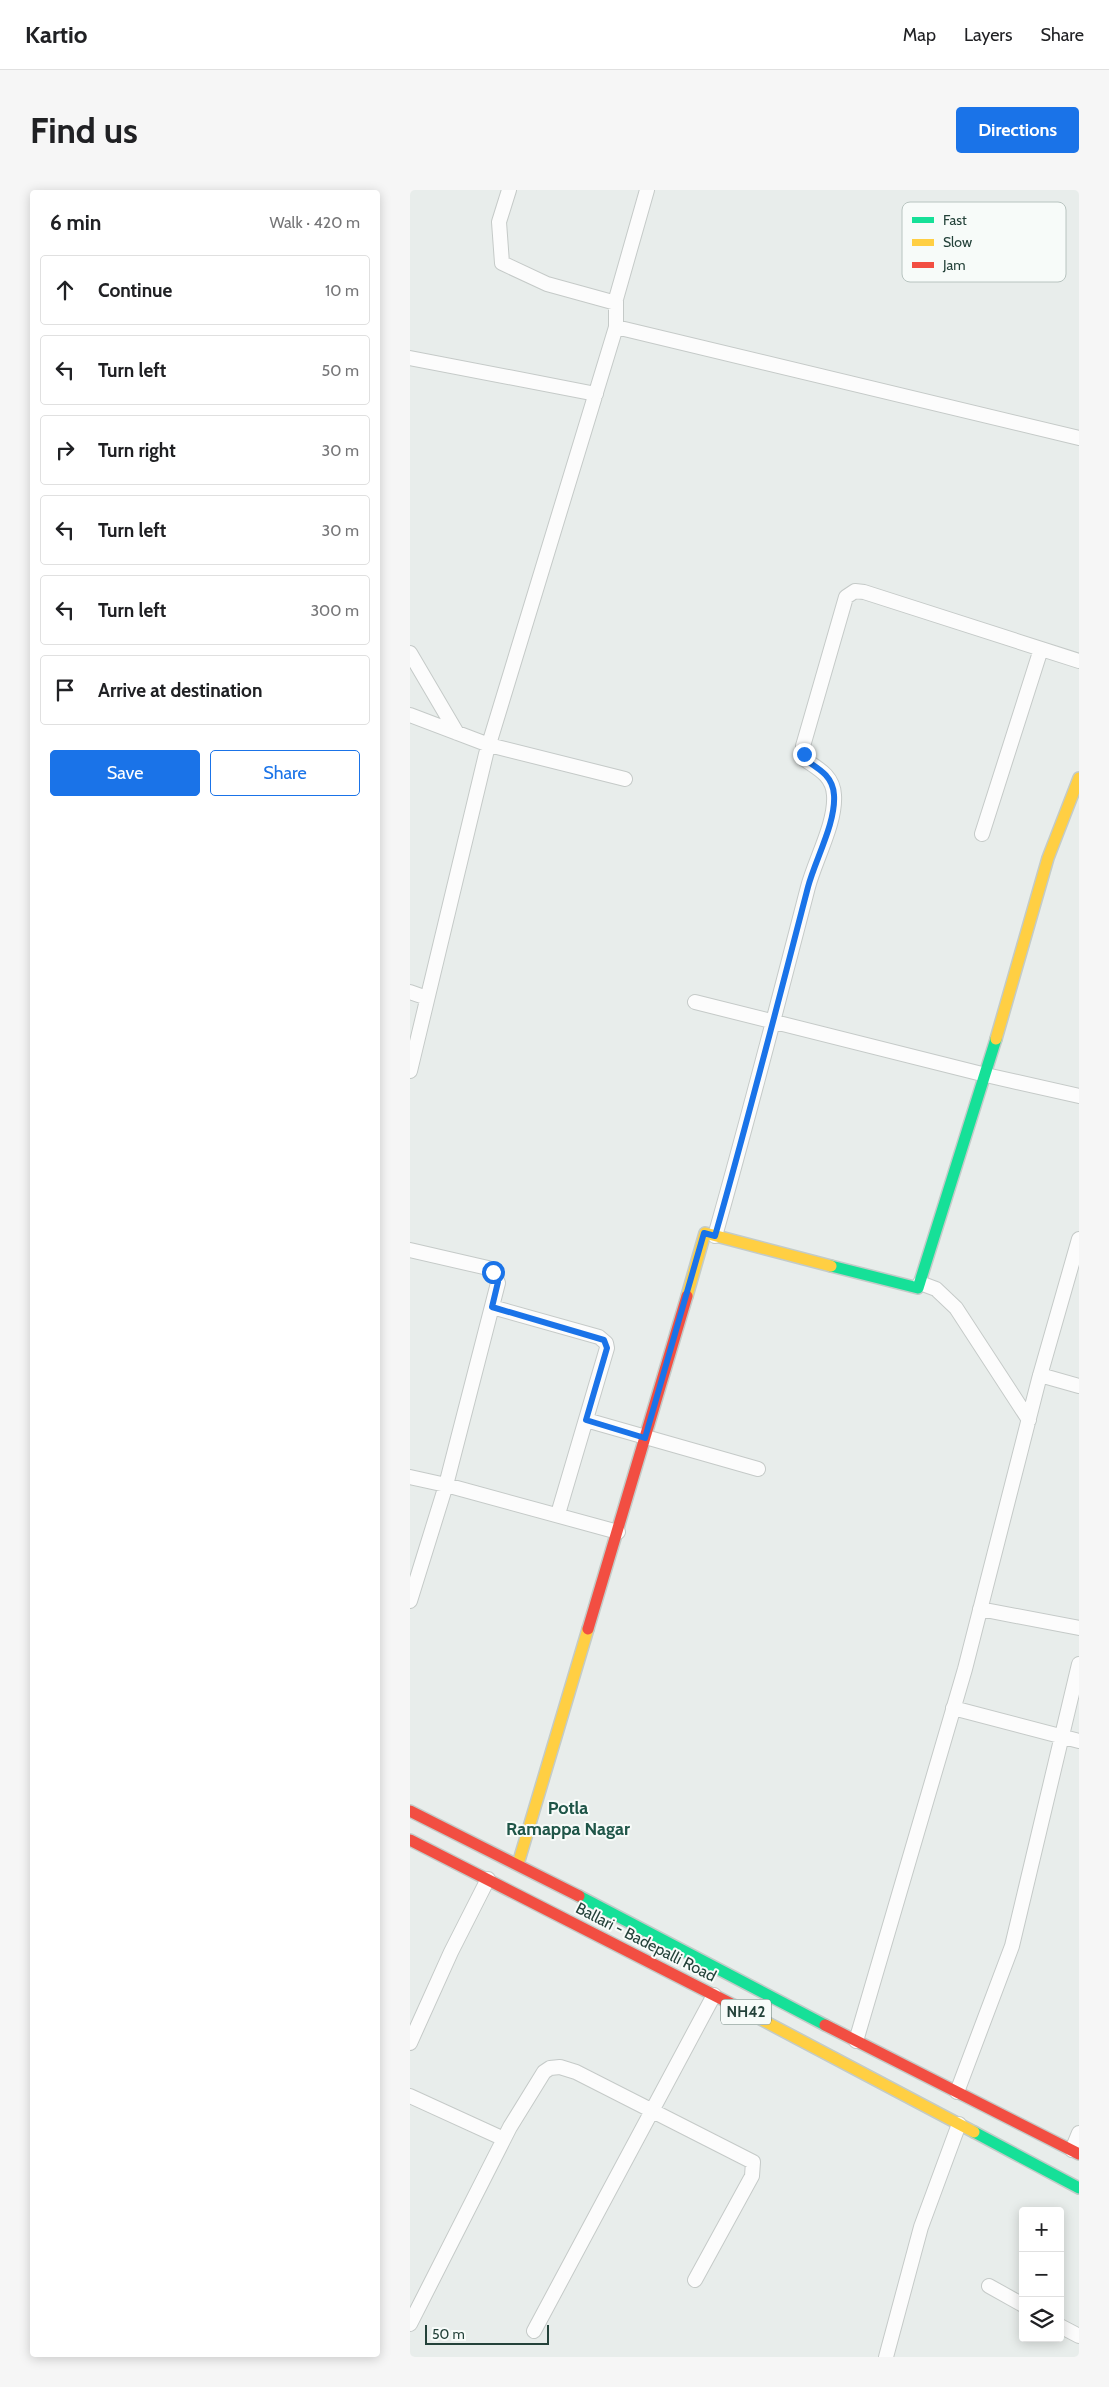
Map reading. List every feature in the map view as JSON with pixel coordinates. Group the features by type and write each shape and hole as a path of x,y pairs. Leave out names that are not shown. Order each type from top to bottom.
{"main road":[{"path":"518,1864 618,1532 704,1233 918,1288 986,1076 1048,858 1079,778"},
{"name":"Ballari - Badepalli Road","path":"410,1810 1075,2152"},
{"name":"Ballari - Badepalli Road","path":"410,1840 714,1995 1079,2188"}],"street":[{"path":"509,190 499,222 502,263 547,284 616,303"},
{"path":"410,1071 489,745 616,327 616,303 647,190"},
{"path":"616,327 1079,438"},
{"path":"410,358 596,394"},
{"path":"715,1236 774,1022 809,883 833,810 832,785 819,768 804,759 803,746 846,597 855,591 864,592 1079,661"},
{"path":"982,834 1041,649"},
{"path":"410,653 457,733"},
{"path":"410,716 489,745 625,779"},
{"path":"410,992 428,998"},
{"path":"695,1002 986,1076 1079,1096"},
{"path":"856,2041 953,1708 1040,1374 1079,1239"},
{"path":"410,1250 488,1268 493,1272 498,1282 446,1485 410,1601"},
{"path":"920,1283 936,1289 956,1308 1028,1420"},
{"path":"492,1307 604,1340 607,1348 558,1514"},
{"path":"1040,1374 1079,1386"},
{"path":"586,1420 758,1469"},
{"path":"410,1477 558,1514 618,1532"},
{"path":"980,1609 1079,1628"},
{"path":"957,2092 1012,1946 1079,1664"},
{"path":"953,1708 1079,1741"},
{"path":"410,2043 451,1952 488,1879"},
{"path":"534,2331 714,1995"},
{"path":"410,2324 504,2139 544,2072 554,2068 569,2070 653,2110 749,2159 754,2165 752,2176 695,2280"},
{"path":"410,2096 504,2139"},
{"path":"886,2357 921,2227 959,2124"},
{"path":"1075,2152 1079,2133"},
{"path":"989,2286 1019,2302"},
{"path":"1064,2328 1079,2336"}],"traffic: fast":[{"path":"831,1266 918,1288 996,1039"},
{"path":"579,1896 825,2025"},
{"path":"974,2132 1079,2188"}],"traffic: slow":[{"path":"996,1039 1048,858 1079,778"},
{"path":"687,1296 705,1233 831,1266"},
{"path":"518,1864 588,1629"},
{"path":"749,2013 974,2132"}],"traffic: jam":[{"path":"588,1629 687,1296"},
{"path":"410,1811 579,1896"},
{"path":"410,1840 749,2013"},
{"path":"825,2025 1079,2154"}],"district":[{"name":"Potla Ramappa Nagar","path":"568,1818"}],"route":[{"path":"493,1272 498,1282 492,1307 604,1340 607,1348 586,1420 645,1438 704,1233 715,1236 762,1066 809,883 833,810 834,796 832,785 826,774 804,759 804,754"}]}
